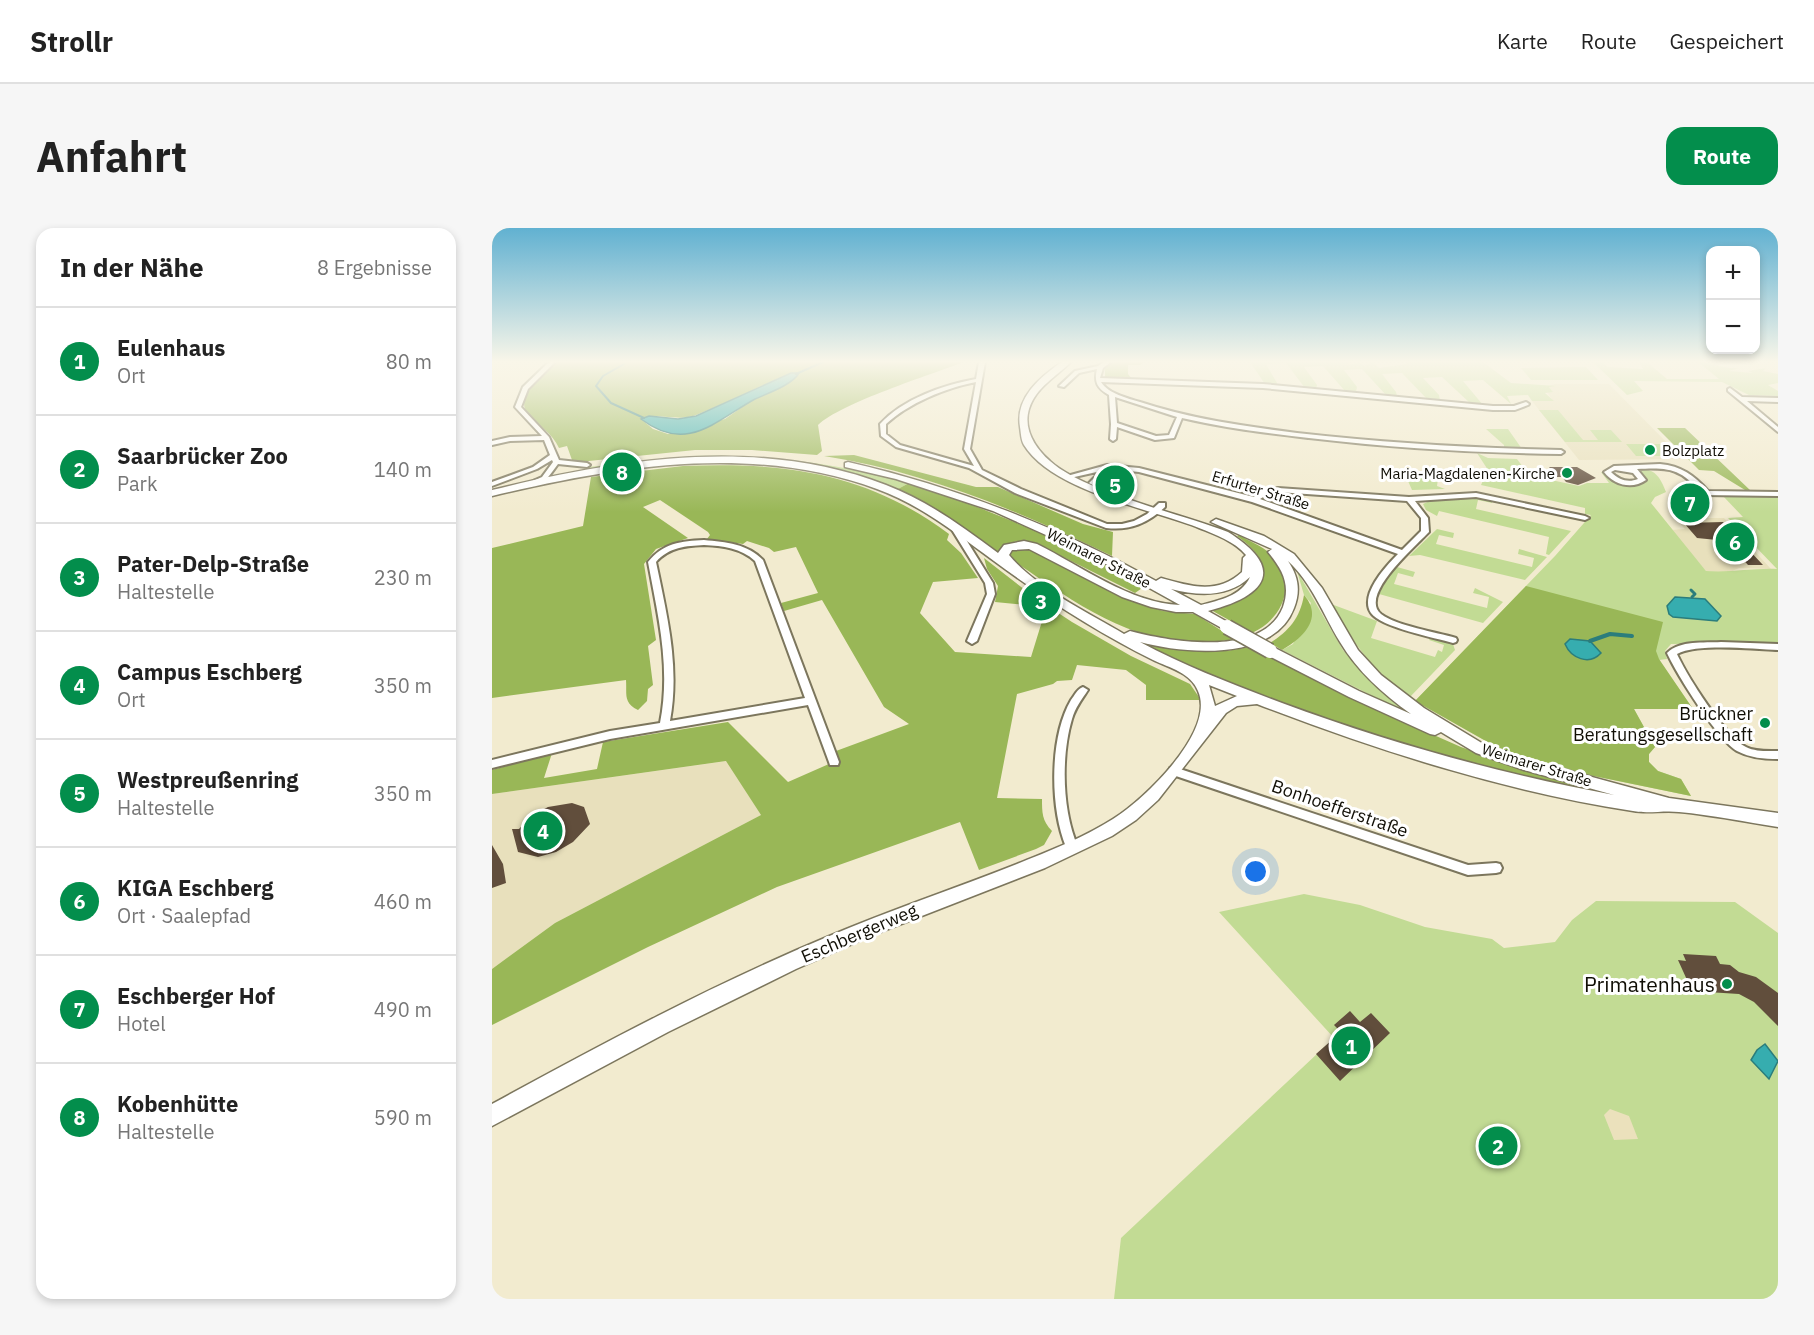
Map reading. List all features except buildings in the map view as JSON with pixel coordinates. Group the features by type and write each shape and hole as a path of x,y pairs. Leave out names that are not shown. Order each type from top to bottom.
{"street":[{"path":"523,412 547,438 555,458 568,465 587,465"},
{"path":"897,412 888,418 882,431 887,440 898,446 981,472 1018,491 1106,526 1128,527 1159,508"},
{"path":"973,412 967,449 981,472"},
{"path":"1025,412 1022,420 1024,433 1031,447 1045,461 1092,490 1216,522 1266,539 1290,557 1307,576 1349,649 1377,679 1404,703 1481,749"},
{"path":"1113,412 1113,439"},
{"path":"1168,412 1254,429 1380,444 1473,450 1561,452"},
{"path":"1757,412 1778,430"},
{"path":"1114,424 1155,438 1169,439 1172,437 1180,416"},
{"path":"492,443 510,439 547,438"},
{"name":"Weimarer Straße","path":"492,486 587,465 637,458 718,453 779,455 834,462 875,471 957,495 1021,519 1113,562 1270,651 1397,715 1524,764 1674,805"},
{"path":"544,476 555,458"},
{"path":"544,476 555,458"},
{"path":"492,493 544,476 686,462 744,461 799,465 864,479 906,497 953,525 1016,571 1118,637 1260,700 1376,742 1512,780 1641,806 1674,805 1776,820"},
{"path":"1093,483 1107,467"},
{"name":"Erfurter Straße","path":"1070,476 1107,467 1139,470 1255,500 1403,553"},
{"path":"1623,468 1680,469 1692,476 1706,493 1778,494"},
{"path":"1016,571 1003,552 1008,547 1024,544 1043,550 1127,595 1166,607 1197,610 1235,599 1253,584 1258,566 1247,550 1220,532 1070,476"},
{"path":"1255,500 1262,494 1278,490 1409,499 1476,495 1585,518"},
{"path":"1409,499 1424,515 1427,525 1425,532 1380,580 1371,603 1374,612 1385,620 1453,640"},
{"path":"1082,615 1136,637 1196,647 1223,646 1268,633 1281,623 1291,604 1293,594 1290,573 1276,554 1262,543 1216,522"},
{"path":"953,525 989,583 991,594 972,641"},
{"path":"664,726 668,709 668,651 652,562 663,550 687,542 738,548 757,556 834,762"},
{"path":"1113,562 1169,585 1208,591 1229,587 1243,579 1250,569 1247,550"},
{"path":"1778,647 1683,647 1672,653 1680,669 1737,746 1757,754 1778,755"},
{"name":"Eschbergerweg","path":"1195,673 1209,695 1210,707 1204,729"},
{"path":"1072,847 1064,834 1062,816 1064,744 1068,718 1083,690"},
{"name":"Eschbergerweg","path":"492,1115 666,1021 740,986 832,944 1072,847 1116,826 1139,810 1174,771 1204,729 1228,704 1260,700"},
{"path":"492,764 583,740 810,701"},
{"name":"Bonhoefferstraße","path":"1174,771 1468,870 1496,868"}],"shaded area":[{"path":"1541,412 1637,412 1683,459 1579,460"},
{"path":"1675,518 1724,518 1771,569 1739,568 1728,573 1706,571 1671,530 1685,529"},
{"path":"727,761 761,815 555,923 492,969 492,794"}],"green space":[{"path":"527,412 703,412 682,418 654,416 641,419 653,429 668,434 725,419 735,412 838,412 818,425 822,451 817,455 752,450 695,450 579,462 572,460 567,446 559,448 553,438"},
{"path":"1541,412 1560,412 1583,440 1598,440 1590,430 1611,430 1622,442 1565,442"},
{"path":"1657,428 1685,428 1751,491 1745,490 1714,471 1699,470"},
{"path":"1486,429 1508,429 1522,449 1504,448 1504,445"},
{"name":"Bolzplatz","path":"1626,444 1662,444 1674,456 1636,456"},
{"path":"1477,453 1488,458 1517,459 1526,471 1542,478 1579,486 1587,483 1609,483 1601,472 1607,472 1613,479 1638,483 1641,469 1651,471 1660,479 1666,492 1655,497 1651,503 1706,571 1777,569 1728,518 1743,517 1723,496 1778,496 1778,643 1671,644 1665,651 1667,659 1659,660 1693,709 1634,709 1655,747 1649,754 1649,762 1658,771 1681,779 1691,796 1589,775 1500,749 1415,701 1555,556 1591,515 1585,514 1585,508 1481,485 1488,470"},
{"path":"854,455 976,487 998,487 1083,524 1113,532 1112,556 971,495 899,472 824,456"},
{"path":"691,456 801,461 855,470 909,483 898,489 820,467 744,461 587,471 588,467"},
{"path":"683,466 756,466 823,475 855,484 887,497 918,513 949,534 947,540 961,553 978,578 933,582 920,613 955,652 1031,657 1043,618 1026,605 995,602 998,586 987,569 984,558 1034,597 1072,622 1131,656 1190,684 1201,700 1146,700 1146,685 1126,670 1077,665 1072,680 1057,681 1017,694 997,798 1042,799 1043,816 1052,831 1044,845 979,870 960,822 777,887 648,947 492,1025 492,969 555,923 761,815 726,761 492,794 492,770 552,753 544,778 597,769 603,742 728,722 788,782 838,760 836,751 909,724 884,707 822,600 784,611 781,603 818,593 796,547 774,552 769,548 747,541 743,544 707,539 710,535 708,532 660,500 643,507 688,538 656,549 644,564 656,640 648,646 653,685 648,689 647,701 638,710 630,704 627,698 626,680 492,698 492,548 583,526 591,477"},
{"path":"1404,472 1439,472 1437,486 1445,489 1412,490"},
{"path":"909,483 1029,528 1145,586 1135,593 1035,543 1025,541 1009,543 998,553 938,510 898,489"},
{"path":"1476,497 1492,500 1492,503 1478,500 1476,509 1571,531 1549,555 1546,554 1549,537 1439,511 1437,516 1426,510 1423,504 1432,500"},
{"path":"1437,529 1454,533 1453,538 1439,535 1436,544 1532,567 1534,558 1518,554 1519,549 1547,557 1525,580 1420,555 1409,556"},
{"path":"1239,535 1271,554 1284,576 1284,599 1279,609 1263,626 1252,633 1211,610 1241,598 1260,582 1263,572 1260,561 1252,549 1237,536"},
{"path":"1025,547 1123,598 1163,611 1195,614 1235,639 1203,643 1174,641 1146,635 1119,625 1068,598 1018,564 1010,554 1012,550"},
{"path":"1397,567 1415,572 1413,577 1398,573 1394,584 1487,608 1489,597 1473,593 1475,588 1503,602 1483,623 1379,594 1391,572"},
{"path":"1297,571 1343,650 1370,681 1409,712 1408,714 1282,650 1293,644 1311,603 1304,595"},
{"path":"1526,586 1663,622 1656,651 1693,709 1634,709 1655,747 1649,754 1649,762 1658,771 1681,779 1691,796 1589,775 1500,749 1415,701"},
{"path":"1304,595 1310,603 1312,612 1308,627 1297,640 1282,650 1270,643 1293,623 1300,611"},
{"path":"1331,604 1377,621 1371,638 1435,657 1438,650 1442,652 1444,645 1429,640 1431,635 1452,641 1455,650 1410,697 1374,666 1348,632"},
{"path":"1134,640 1196,651 1226,651 1249,647 1350,698 1461,747 1524,769 1639,802 1507,774 1352,729 1220,680"},
{"path":"1304,894 1360,905 1425,927 1492,939 1504,948 1555,942 1572,920 1596,901 1735,902 1778,933 1778,1299 1114,1299 1121,1238 1334,1038 1219,912"}],"sand":[{"path":"1610,1109 1629,1116 1638,1139 1614,1140 1604,1115"}],"water":[{"path":"705,412 733,412 713,424 687,434 673,434 657,429 641,419 649,416 678,419"},
{"path":"1675,597 1705,599 1721,616 1717,621 1673,617 1669,614 1667,606"},
{"path":"1570,639 1590,641 1601,653 1591,659 1581,659 1571,653 1565,644"},
{"path":"1765,1044 1778,1061 1769,1079 1751,1060 1757,1050"}],"waterway":[{"path":"631,412 644,418"},
{"path":"1691,590 1695,594 1692,597"},
{"path":"1590,641 1610,634 1632,636"}],"place":[{"name":"Bolzplatz","path":"1650,450"},
{"name":"Kobenhütte","path":"622,472"},
{"name":"Maria-Magdalenen-Kirche","path":"1567,473"},
{"name":"Westpreußenring","path":"1115,485"},
{"name":"Eschberger Hof","path":"1690,503"},
{"name":"KIGA Eschberg","path":"1735,542"},
{"name":"Pater-Delp-Straße","path":"1041,601"},
{"name":"Brückner Beratungsgesellschaft","path":"1765,723"},
{"name":"Campus Eschberg","path":"543,831"},
{"name":"Primatenhaus","path":"1727,984"},
{"name":"Eulenhaus","path":"1351,1046"},
{"name":"Saarbrücker Zoo","path":"1498,1146"}]}
